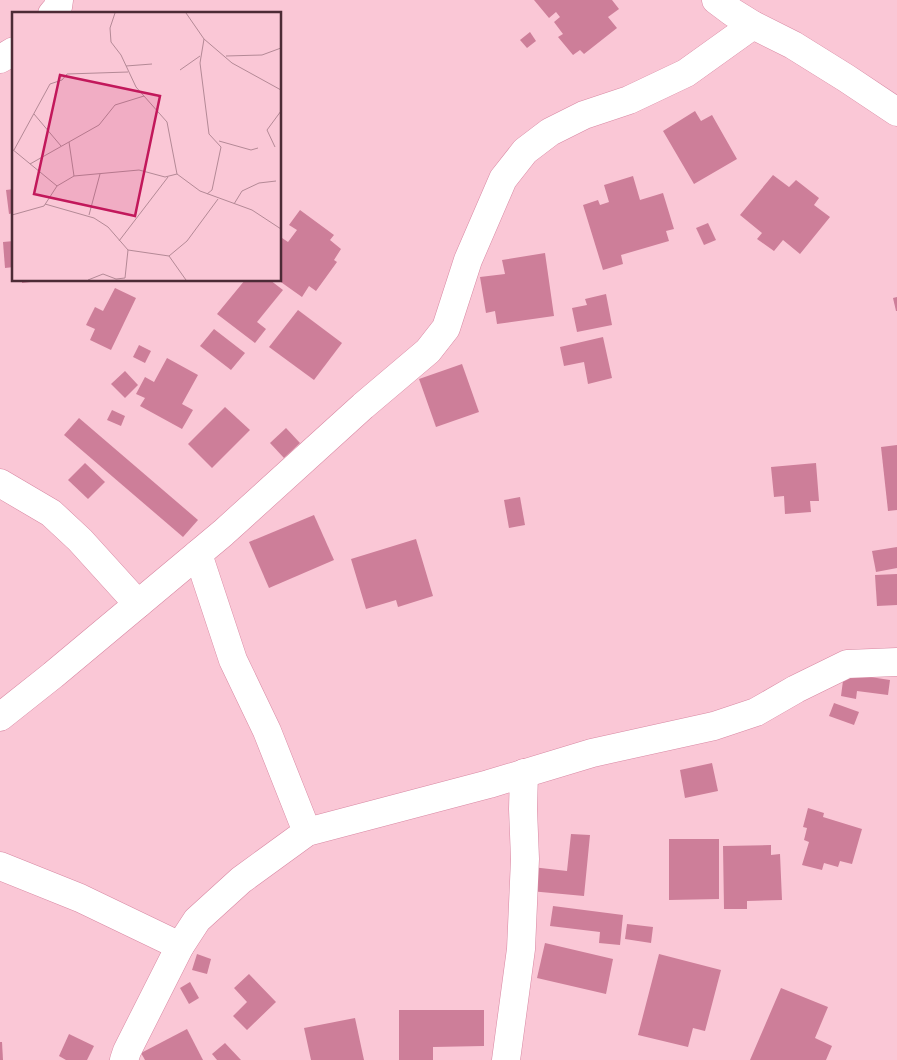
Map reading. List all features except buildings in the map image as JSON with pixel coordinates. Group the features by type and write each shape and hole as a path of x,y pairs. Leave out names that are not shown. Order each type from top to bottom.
{"street":[{"path":"54,12 58,7 59,0"},
{"path":"716,0 753,25 792,45 846,78 897,112"},
{"path":"0,717 223,533 363,406 428,351 446,328 468,260 503,179 525,151 550,132 584,116 629,100 686,73 753,25"},
{"path":"0,59 12,52"},
{"path":"0,483 51,513 80,540 138,604"},
{"path":"198,554 233,660 267,731 307,832"},
{"path":"124,1060 180,946 197,920 241,880 307,832 489,784 592,752 714,726 756,712 796,689 847,664 897,662"},
{"path":"506,1060 521,948 526,859 523,810 524,773"},
{"path":"0,866 80,898 180,946"}]}
